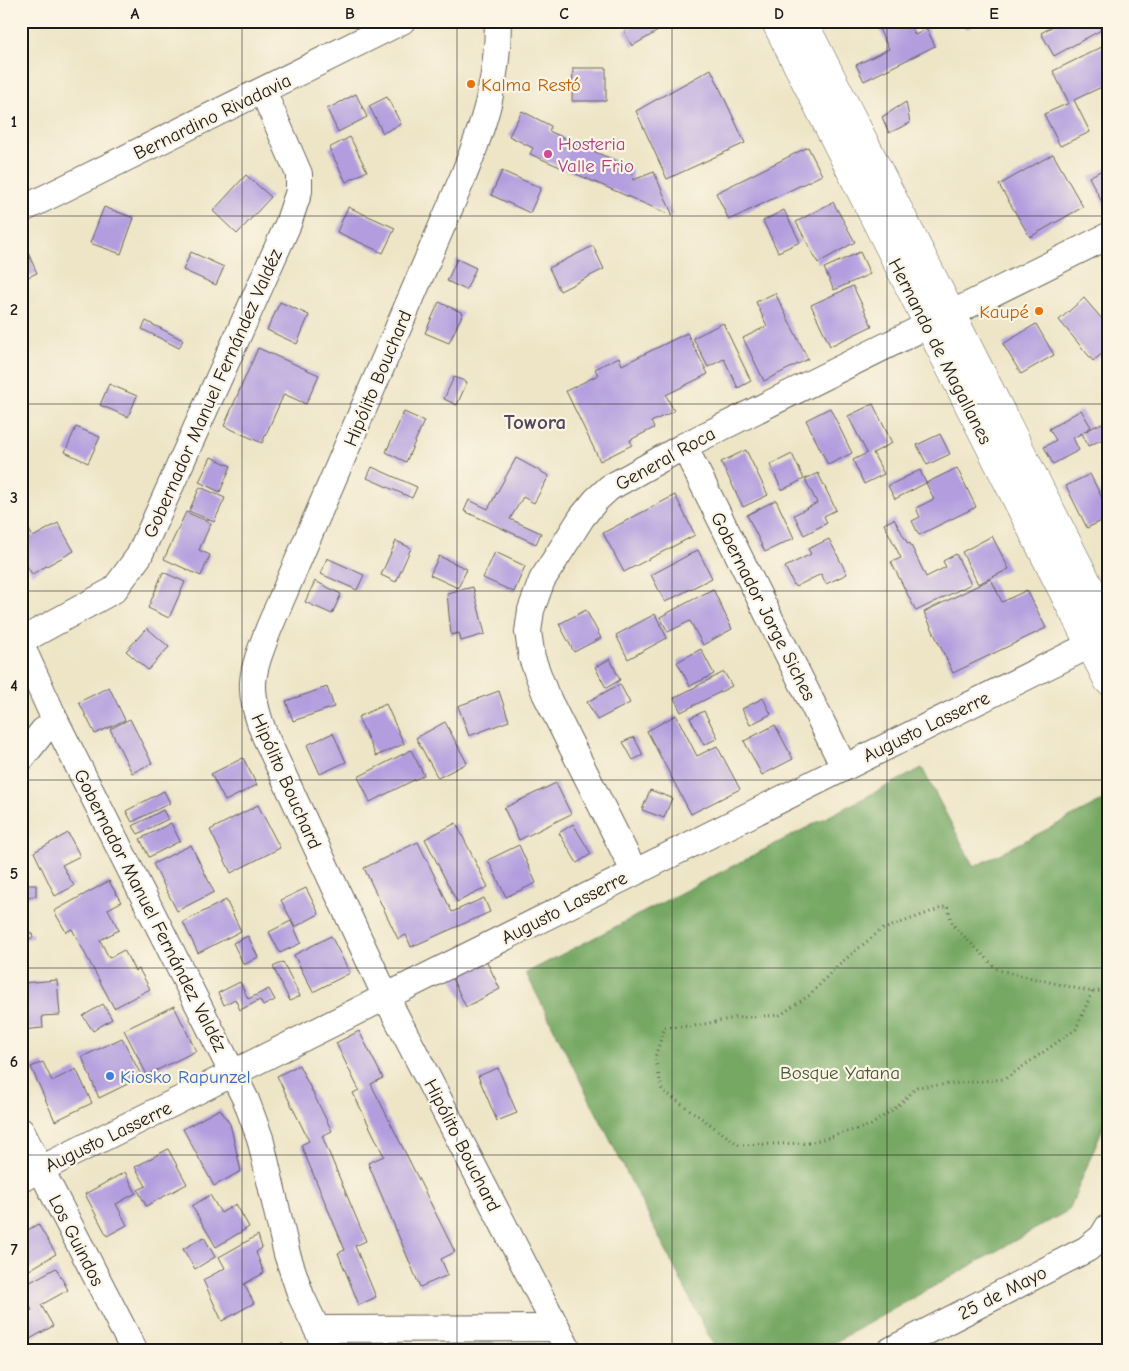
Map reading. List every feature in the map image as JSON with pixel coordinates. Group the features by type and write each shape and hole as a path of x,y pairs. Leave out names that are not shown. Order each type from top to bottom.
{"main road":[{"name":"Hernando de Magallanes","path":"775,21 1108,623"},
{"name":"Hernando de Magallanes","path":"803,21 939,319 1099,640 1108,681"}],"street":[{"name":"Bernardino Rivadavia","path":"21,210 402,21"},
{"name":"Hipólito Bouchard","path":"498,21 493,87 484,123 463,177 269,628 255,665 252,688 254,708 265,736 386,997 562,1339"},
{"name":"Gobernador Manuel Fernández Valdéz","path":"263,91 299,174 299,191 288,224 140,556 114,590 21,643 56,722 234,1074 260,1138 287,1254 300,1296 322,1339"},
{"name":"General Roca","path":"634,871 545,693 532,658 528,632 531,610 542,580 582,517 596,500 628,476 684,446 1108,236"},
{"name":"Gobernador Jorge Siches","path":"684,446 844,767"},
{"name":"Augusto Lasserre","path":"31,1174 1099,640"},
{"path":"21,759 43,731 56,722"},
{"name":"Los Guindos","path":"21,1131 31,1174 134,1350"},
{"name":"25 de Mayo","path":"891,1350 928,1339 1087,1248 1102,1237 1108,1227"},
{"path":"322,1339 562,1339"}],"path":[{"path":"1092,992 1076,1029 1005,1079 917,1086 898,1106 871,1125 808,1143 739,1145 662,1090 655,1057 665,1027 694,1026 735,1018 780,1015 810,995 837,966 881,930 947,906 953,925 998,970 1092,992 1108,990"}],"green space":[{"name":"Bosque Yatana","path":"922,768 974,867 1108,798 1108,1115 1069,1210 821,1350 716,1350 526,973"}],"building":[{"path":"642,21 652,21 658,31 632,46 624,31"},
{"path":"875,21 908,21 915,35 927,29 935,46 864,81 856,65 889,49"},
{"path":"964,21 982,21 967,29"},
{"path":"1062,21 1096,21 1101,30 1054,56 1041,33"},
{"path":"1108,44 1108,84 1074,100 1090,132 1060,146 1044,114 1069,103 1053,71"},
{"path":"573,68 606,68 606,101 572,101"},
{"path":"711,69 745,143 667,179 636,111"},
{"path":"356,94 367,117 338,132 327,109"},
{"path":"387,97 401,124 383,133 369,106"},
{"path":"906,102 910,123 889,133 882,117"},
{"path":"522,111 551,126 549,131 631,168 633,180 654,172 673,216 530,154 533,148 509,136"},
{"path":"350,137 367,171 346,182 329,148"},
{"path":"808,147 822,175 729,220 716,193"},
{"path":"1053,154 1083,207 1030,237 999,185"},
{"path":"1108,167 1108,206 1105,208 1089,177"},
{"path":"502,171 541,188 530,213 491,195"},
{"path":"246,175 271,197 237,234 213,211"},
{"path":"833,202 855,242 818,263 796,222"},
{"path":"104,207 134,218 121,254 90,243"},
{"path":"348,207 395,228 383,253 337,232"},
{"path":"784,210 800,242 778,252 763,221"},
{"path":"21,237 37,273 21,280"},
{"path":"593,246 604,269 560,291 549,268"},
{"path":"191,252 224,267 216,285 183,270"},
{"path":"860,252 870,274 834,290 824,268"},
{"path":"457,259 476,268 466,290 447,281"},
{"path":"853,286 872,326 830,346 811,305"},
{"path":"775,293 808,359 764,381 743,338 767,326 756,302"},
{"path":"1084,298 1108,326 1108,349 1093,361 1059,320"},
{"path":"280,302 309,315 297,344 267,330"},
{"path":"439,302 463,313 449,343 425,333"},
{"path":"146,321 183,340 179,348 142,329"},
{"path":"723,323 751,381 738,388 724,359 708,367 693,338"},
{"path":"1036,324 1054,355 1021,374 1003,344"},
{"path":"687,333 708,374 666,395 674,411 651,422 654,428 630,440 632,445 600,461 566,391 598,375 595,369 619,357 622,365"},
{"path":"258,348 319,375 306,404 284,394 262,443 224,426"},
{"path":"454,377 467,382 457,405 444,399"},
{"path":"109,384 137,396 128,417 100,405"},
{"path":"873,404 892,443 873,453 884,474 864,484 853,460 867,453 848,416"},
{"path":"830,408 852,453 828,465 806,420"},
{"path":"1081,410 1091,427 1084,432 1102,423 1108,437 1088,446 1082,433 1073,438 1079,450 1053,464 1044,447 1056,440 1049,429"},
{"path":"404,412 424,421 406,462 386,452"},
{"path":"76,427 100,437 88,463 65,452"},
{"path":"940,434 950,454 927,465 917,445"},
{"path":"746,450 768,495 743,507 721,462"},
{"path":"792,454 804,479 782,490 770,465"},
{"path":"211,457 231,466 220,492 199,482"},
{"path":"516,458 549,476 534,503 523,497 510,519 541,533 536,544 464,511 469,500 488,509"},
{"path":"372,467 417,487 412,498 367,478"},
{"path":"957,468 976,507 919,535 912,521 920,517 916,508 934,499 926,483"},
{"path":"920,470 926,483 895,499 888,486"},
{"path":"818,473 836,510 824,516 827,523 804,535 794,515 817,503 805,479"},
{"path":"1090,474 1108,510 1108,518 1087,528 1066,486"},
{"path":"200,487 225,498 214,522 189,511"},
{"path":"675,495 695,535 624,572 603,533"},
{"path":"776,500 794,538 765,552 747,515"},
{"path":"186,512 211,523 199,550 210,555 201,576 164,559"},
{"path":"894,519 908,544 910,543 926,577 946,567 943,561 956,554 971,584 916,611 891,562 901,558 884,524"},
{"path":"24,521 33,537 58,523 74,551 32,574 21,556 21,523"},
{"path":"992,536 1009,569 978,584 962,552"},
{"path":"829,539 847,574 826,584 821,574 795,587 785,567 811,554 808,549"},
{"path":"396,541 411,548 396,582 381,575"},
{"path":"698,550 712,578 665,602 651,575"},
{"path":"495,552 525,566 514,592 483,578"},
{"path":"439,556 467,569 458,588 430,575"},
{"path":"327,558 364,575 357,590 321,574"},
{"path":"163,572 185,582 169,618 148,608"},
{"path":"991,579 1002,602 1027,590 1046,628 953,673 924,612"},
{"path":"315,581 341,594 332,614 305,602"},
{"path":"473,587 485,634 461,641 459,633 451,635 447,593"},
{"path":"713,589 732,629 703,645 690,621 668,632 660,617"},
{"path":"586,610 601,638 574,652 559,624"},
{"path":"655,614 667,638 628,659 616,635"},
{"path":"147,628 169,647 148,670 126,651"},
{"path":"701,649 714,674 690,686 677,662"},
{"path":"610,659 620,680 606,688 595,667"},
{"path":"724,672 732,686 681,712 674,698"},
{"path":"620,684 630,703 597,720 587,702"},
{"path":"109,687 125,720 95,734 79,702"},
{"path":"327,687 334,707 293,721 286,701"},
{"path":"499,691 509,721 469,736 458,706"},
{"path":"763,698 771,714 750,725 742,709"},
{"path":"386,704 404,744 376,756 358,717"},
{"path":"704,711 718,738 704,745 690,718"},
{"path":"676,715 697,756 717,746 740,789 691,814 647,731"},
{"path":"130,719 152,763 132,773 110,729"},
{"path":"445,722 467,763 438,778 416,738"},
{"path":"775,725 793,759 762,775 744,741"},
{"path":"333,733 346,762 320,774 307,745"},
{"path":"634,737 643,755 633,760 623,742"},
{"path":"411,750 424,775 370,802 358,777"},
{"path":"243,758 257,785 225,801 211,774"},
{"path":"556,783 571,814 519,840 504,808"},
{"path":"650,790 672,798 664,818 642,810"},
{"path":"164,791 170,803 132,822 126,811"},
{"path":"258,805 280,848 231,873 210,830"},
{"path":"163,810 168,819 138,834 133,826"},
{"path":"171,823 180,841 149,857 140,839"},
{"path":"456,823 488,887 457,902 425,839"},
{"path":"573,824 591,854 577,863 559,833"},
{"path":"68,833 80,856 62,865 74,886 55,896 34,852"},
{"path":"418,842 452,912 484,898 490,912 411,947 406,935 398,939 364,868"},
{"path":"191,845 214,892 177,911 153,864"},
{"path":"519,845 536,883 506,897 488,860"},
{"path":"109,881 121,902 108,909 119,930 100,940 109,958 124,950 135,971 139,969 150,989 114,1008 72,929 66,932 54,911"},
{"path":"24,885 36,885 36,896 24,897"},
{"path":"306,888 319,914 295,927 281,900"},
{"path":"226,900 241,931 198,953 183,922"},
{"path":"291,921 301,943 280,953 269,932"},
{"path":"32,933 33,938 21,940 21,934"},
{"path":"248,936 258,957 244,965 233,943"},
{"path":"331,936 350,973 313,992 294,955"},
{"path":"486,960 500,989 466,1007 452,978"},
{"path":"283,962 300,996 290,1001 273,967"},
{"path":"57,980 60,1015 42,1016 43,1028 21,1030 21,983"},
{"path":"240,982 248,999 269,989 275,1000 263,1006 260,1000 240,1010 235,999 224,1005 218,993"},
{"path":"103,1004 112,1019 93,1031 83,1016"},
{"path":"174,1006 196,1051 147,1075 124,1030"},
{"path":"359,1031 383,1078 371,1084 455,1252 441,1259 448,1275 420,1287 368,1163 384,1156 353,1093 359,1090 336,1043"},
{"path":"122,1038 142,1077 99,1098 82,1057"},
{"path":"43,1062 52,1081 76,1069 92,1103 55,1121 31,1067"},
{"path":"299,1065 332,1131 322,1136 366,1241 355,1246 376,1297 359,1305 338,1253 345,1250 301,1145 309,1141 277,1076"},
{"path":"498,1068 517,1113 497,1121 478,1076"},
{"path":"220,1109 230,1124 241,1171 214,1186 183,1129"},
{"path":"168,1149 187,1184 146,1206 138,1190 146,1186 135,1167"},
{"path":"125,1172 136,1193 116,1204 127,1225 107,1236 85,1194"},
{"path":"210,1195 221,1213 236,1204 249,1227 216,1247 192,1206"},
{"path":"38,1224 56,1254 21,1275 21,1234"},
{"path":"258,1235 262,1248 256,1252 264,1273 244,1284 254,1303 222,1321 203,1280 225,1268 219,1257"},
{"path":"204,1237 215,1257 195,1269 183,1249"},
{"path":"56,1268 68,1290 41,1305 53,1326 21,1344 21,1316 32,1310 21,1292 21,1287"},
{"path":"282,1343 286,1350 271,1350"}],"place":[{"name":"Kalma Restó","path":"471,84"},
{"name":"Hosteria Valle Frio","path":"548,154"},
{"name":"Kaupé","path":"1039,311"},
{"name":"Kiosko Rapunzel","path":"110,1076"}],"district":[{"name":"Towora","path":"535,422"}]}
